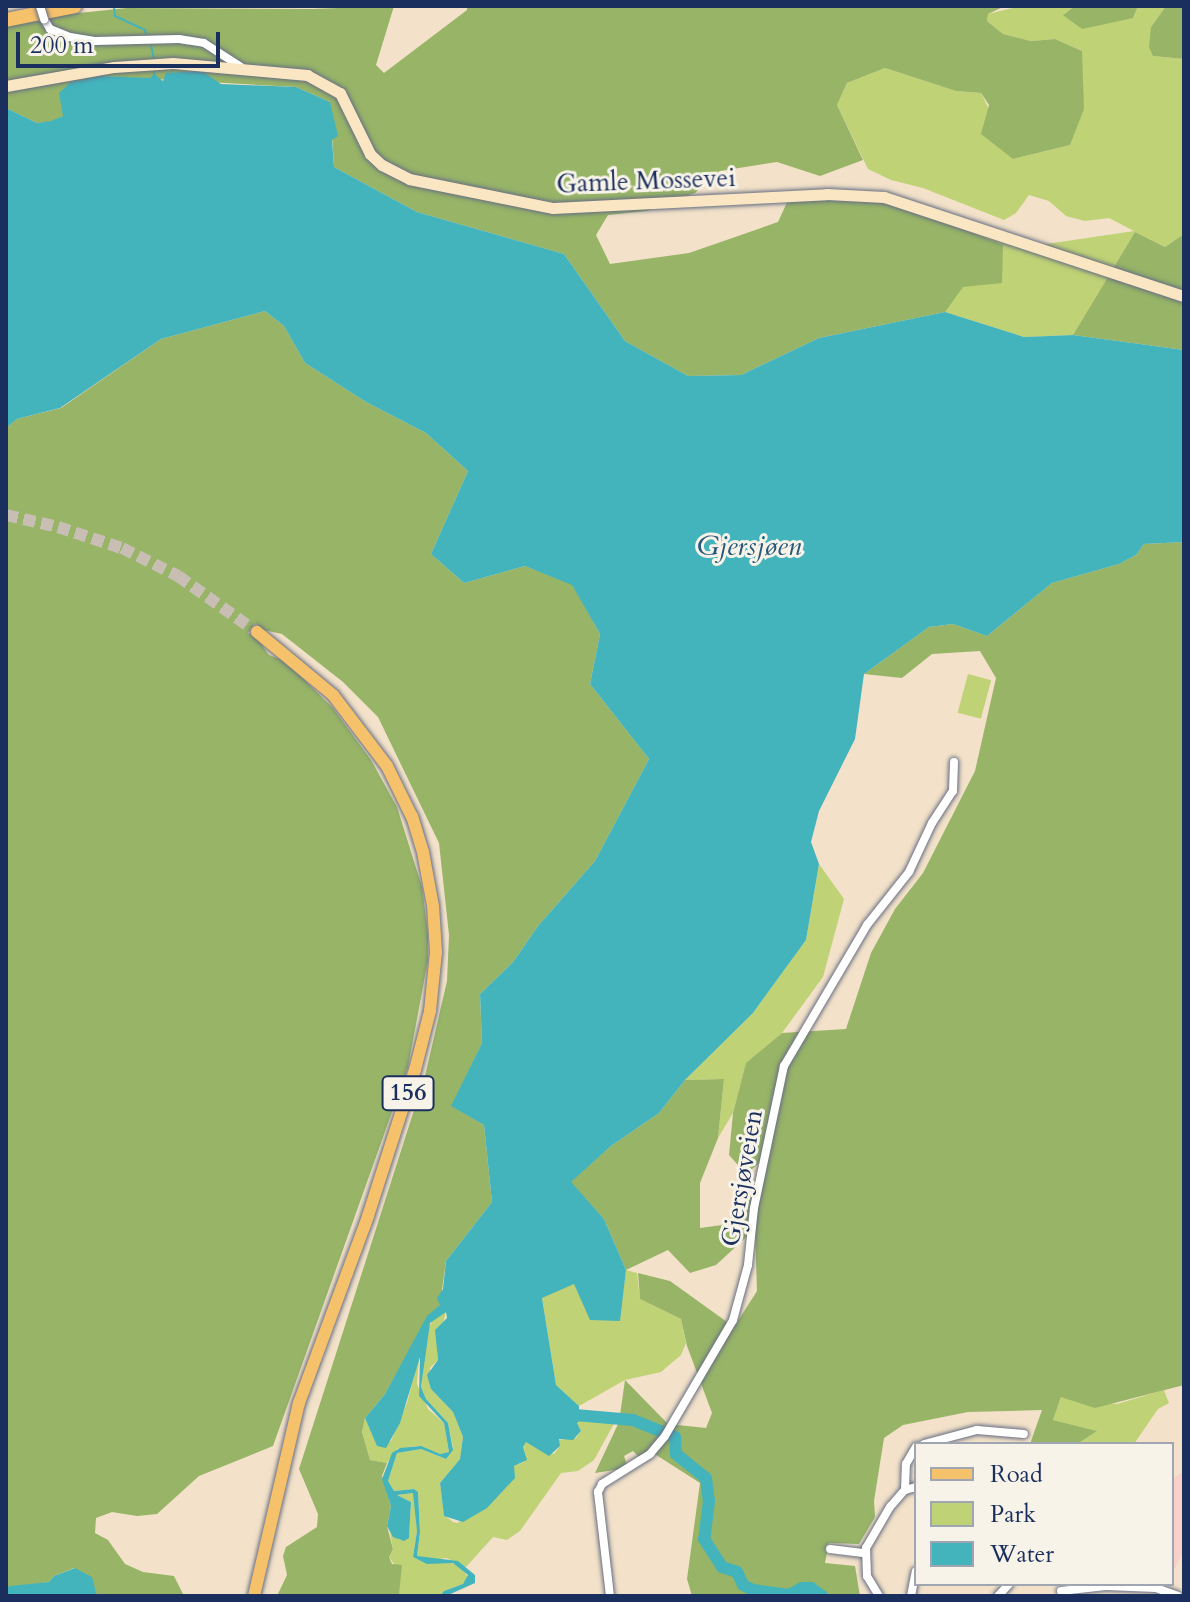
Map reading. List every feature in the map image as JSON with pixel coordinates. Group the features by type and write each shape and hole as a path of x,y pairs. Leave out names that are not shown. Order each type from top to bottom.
{"highway":[{"path":"6,20 75,6"},
{"path":"6,13 40,10"}],"main road":[{"name":"Gamle Mossevei","path":"6,86 114,67 173,63 307,75 333,86 347,103 370,154 382,165 409,179 553,208 827,194 884,197 1184,296"},
{"name":"156","path":"254,1596 299,1403 368,1216 415,1070 431,1002 436,952 433,906 423,852 387,766 333,695 257,632"}],"street":[{"path":"40,10 50,29 70,37 95,41 179,39 204,43 241,67"},
{"name":"Gjersjøveien","path":"610,1596 598,1492 602,1484 650,1454 667,1433 733,1320 742,1295 754,1208 784,1066 867,925 909,872 932,823 953,791 954,762"},
{"path":"932,1442 977,1430 1024,1434"},
{"path":"905,1490 906,1464 914,1450"},
{"path":"879,1596 867,1576 865,1553 890,1507 905,1490 914,1488"},
{"path":"830,1549 865,1553"},
{"path":"1061,1591 1106,1586 1156,1588 1178,1596"}],"shaded area":[{"path":"1184,1471 1184,1551 1175,1568 1174,1568 1174,1478"}],"green space":[{"path":"394,6 376,65 384,73 467,10 467,6 1005,6 988,14 987,21 1003,34 1031,41 1055,39 1082,51 1084,109 1070,145 1013,159 981,134 989,105 981,93 956,91 885,68 847,83 837,105 863,160 820,176 777,162 720,171 695,193 647,211 608,215 596,235 610,264 689,253 778,222 790,196 827,194 907,207 1003,245 1002,283 963,287 945,312 819,338 741,375 688,376 625,341 564,254 417,212 334,167 330,102 296,87 101,76 63,116 51,122 37,123 6,108 6,26 40,17 127,8"},
{"path":"1021,6 1075,6 1064,14 1115,21 1133,18 1138,6 1166,6 1151,27 1153,56 1184,59 1184,234 1165,247 1135,232 1073,335 1024,337 945,312 959,219 1033,246 1134,231 1109,218 1085,221 1066,216 1049,201 1029,195 1016,213 1004,220 923,188 891,180 868,169 837,105 847,83 885,68 956,91 981,93 1013,159 1070,145 1082,51 1055,39 1031,41 1003,34 987,21 988,14"},
{"path":"1075,6 1138,6 1133,18 1082,29 1063,15"},
{"path":"1166,6 1184,6 1184,59 1153,56 1149,47 1151,27"},
{"path":"1135,232 1165,247 1184,234 1184,350 1073,335"},
{"path":"265,311 284,326 305,363 366,402 426,433 468,471 431,554 464,583 525,566 572,584 600,634 590,684 649,759 595,861 538,926 513,962 480,994 482,1043 452,1106 484,1125 492,1202 446,1261 440,1305 424,1324 385,1394 365,1418 362,1432 370,1460 387,1463 382,1476 391,1506 387,1526 393,1549 389,1557 392,1564 402,1565 399,1594 277,1596 287,1575 283,1556 286,1547 317,1527 318,1514 299,1469 425,1076 447,981 449,935 439,843 378,717 343,682 282,634 259,629 255,635 269,655 285,661 333,708 371,760 397,807 422,887 428,934 428,960 408,1067 273,1446 199,1476 157,1514 137,1516 112,1512 96,1518 95,1533 108,1540 125,1564 143,1572 174,1576 184,1596 97,1596 91,1577 74,1568 54,1576 49,1582 6,1588 6,428 17,419 61,408 161,339"},
{"path":"1184,542 1184,1385 1095,1408 1061,1397 1053,1420 1097,1431 1080,1442 1031,1442 1042,1410 968,1412 903,1425 884,1438 874,1501 875,1517 859,1544 829,1543 825,1563 855,1566 860,1596 692,1596 687,1579 700,1483 650,1451 640,1458 633,1451 624,1456 628,1468 595,1473 619,1422 625,1380 668,1424 706,1428 712,1413 687,1346 681,1319 640,1299 638,1273 670,1281 734,1327 757,1291 755,1229 716,1265 690,1273 668,1250 626,1270 604,1219 570,1182 611,1146 659,1113 685,1080 724,1079 718,1138 700,1183 700,1228 722,1225 753,1196 768,1156 746,1174 729,1155 733,1113 746,1063 782,1033 846,1029 871,953 895,909 923,873 975,771 996,678 980,651 932,654 902,678 864,674 929,627 953,624 987,636 1052,583 1119,564 1136,555 1144,544"},
{"path":"968,674 991,680 981,719 958,713"},
{"path":"819,864 844,899 823,977 782,1033 746,1064 733,1113 718,1138 724,1079 685,1080 753,1013 806,940"},
{"path":"626,1270 637,1273 640,1299 681,1319 686,1343 681,1355 661,1372 625,1380 579,1406 556,1385 542,1298 574,1283 619,1321"},
{"path":"446,1311 437,1351 438,1360 430,1368 431,1389 453,1412 463,1437 460,1459 440,1483 444,1515 453,1522 457,1523 487,1507 514,1478 514,1466 524,1462 526,1456 523,1447 526,1441 554,1454 560,1446 559,1440 576,1438 581,1431 577,1423 581,1418 575,1415 616,1420 594,1460 578,1471 561,1473 520,1531 507,1540 493,1537 466,1567 446,1558 432,1560 417,1556 420,1532 418,1492 414,1489 394,1491 388,1481 397,1453 421,1449 446,1459 453,1447 448,1423 426,1399 421,1387 428,1329 433,1319"},
{"path":"419,1357 417,1384 428,1409 444,1423 449,1452 440,1454 417,1446 397,1449 387,1463 370,1460 362,1432 365,1418 377,1445 391,1441 407,1403"},
{"path":"1164,1390 1169,1403 1158,1409 1135,1442 1080,1442 1096,1431 1053,1420 1061,1397 1117,1404"},
{"path":"413,1493 417,1502 417,1531 413,1557 429,1564 443,1561 459,1565 468,1577 463,1584 444,1591 440,1596 397,1596 394,1564 389,1557 393,1549 390,1532 400,1540 409,1538 411,1502 397,1495"}],"water":[{"name":"Gjersjøen","path":"202,71 221,84 296,87 330,102 338,136 332,140 334,167 417,212 564,254 625,341 688,376 741,375 819,338 945,312 1024,337 1073,335 1184,350 1184,542 1144,544 1136,555 1119,564 1052,583 987,636 953,624 929,627 864,674 855,739 819,811 811,842 819,864 806,940 753,1013 685,1080 659,1113 611,1146 571,1182 604,1219 626,1270 620,1321 590,1320 574,1284 542,1298 556,1385 579,1406 579,1414 575,1415 582,1418 577,1423 581,1431 573,1440 559,1439 560,1446 549,1456 526,1442 523,1447 527,1460 514,1466 515,1478 487,1508 463,1522 444,1516 440,1483 460,1459 463,1437 453,1412 431,1389 427,1375 438,1360 435,1330 447,1318 446,1312 430,1323 421,1387 426,1399 448,1423 453,1450 446,1459 421,1449 397,1453 388,1481 394,1491 414,1489 418,1492 420,1532 417,1556 458,1561 475,1575 475,1583 446,1596 440,1596 444,1591 463,1584 468,1575 453,1563 427,1564 413,1557 417,1531 413,1493 397,1495 411,1502 409,1538 404,1541 393,1537 387,1526 391,1506 382,1479 392,1453 400,1448 421,1446 440,1454 449,1452 444,1423 419,1396 420,1357 400,1423 386,1448 377,1446 365,1418 385,1394 427,1316 440,1305 437,1298 443,1289 446,1261 492,1202 484,1125 451,1106 482,1043 480,994 513,962 538,926 595,861 649,759 590,684 600,634 572,585 525,566 464,583 431,554 468,471 426,433 366,402 305,363 284,326 265,311 161,339 60,408 17,419 6,428 6,108 37,123 51,121 63,116 59,93 71,82 101,76 150,78 154,74 163,81 166,73"},
{"path":"75,1568 92,1577 97,1596 6,1596 6,1588 10,1586 49,1582 54,1576"}],"waterway":[{"path":"114,7 115,16 145,30 146,34"},
{"path":"151,46 154,58"},
{"path":"575,1415 633,1420 675,1437 676,1454 706,1478 709,1501 704,1539 722,1567 737,1572 743,1585 753,1590 789,1595 802,1588 811,1588 822,1596"}],"tunnel":[{"path":"6,515 58,527 122,548 178,576 257,632"}]}
